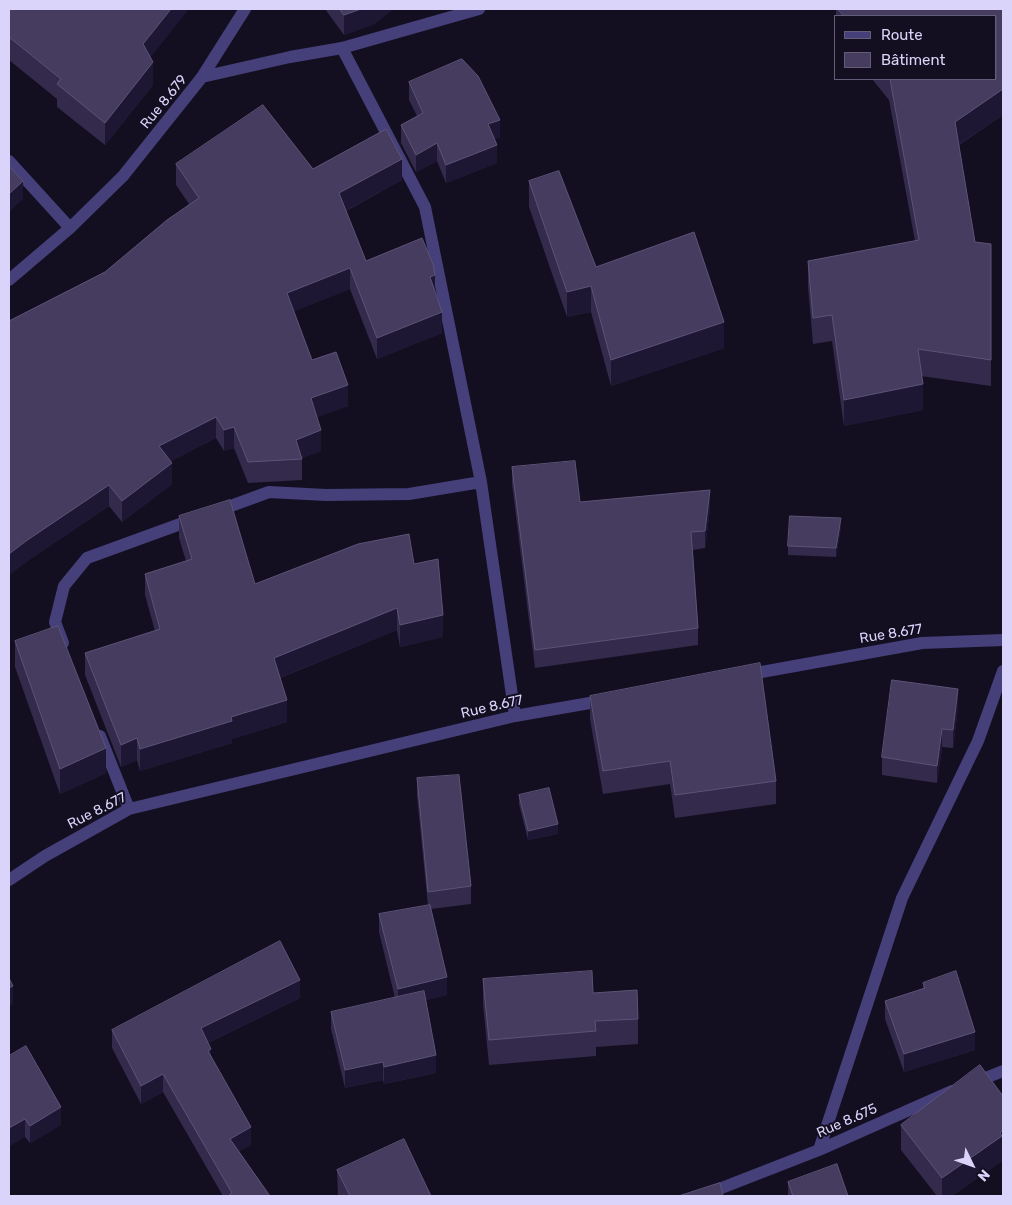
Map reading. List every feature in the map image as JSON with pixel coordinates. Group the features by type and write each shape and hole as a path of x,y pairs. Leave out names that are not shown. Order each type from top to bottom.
{"street":[{"path":"202,78 245,9"},
{"name":"Rue 8.679","path":"9,280 70,228 123,176 202,78 290,57 342,48 479,9"},
{"path":"342,48 425,207 481,482 515,716"},
{"path":"9,161 70,228"},
{"path":"69,657 55,622 64,586 87,558 269,492 326,495 409,494 481,482"},
{"name":"Rue 8.677","path":"734,676 922,643 1003,640"},
{"path":"819,1150 902,898 978,741 1003,671"},
{"name":"Rue 8.677","path":"9,880 45,856 129,809 515,716 620,697"},
{"path":"94,720 129,809"},
{"name":"Rue 8.675","path":"701,1196 819,1150 1003,1071"}],"building":[{"path":"9,9 171,9 143,44 153,62 105,123 57,84 61,79 9,37"},
{"path":"340,9 361,9 344,15"},
{"path":"838,9 1003,9 1003,89 955,122 975,242 991,244 991,360 918,349 923,384 844,400 832,315 813,318 808,261 919,240 890,80 997,80 997,15 843,15"},
{"path":"462,59 478,76 500,120 488,124 497,145 446,165 437,143 416,155 401,125 423,113 409,82"},
{"path":"263,105 313,169 386,129 402,159 339,193 366,261 422,238 433,264 435,275 430,277 442,312 377,338 350,268 287,293 312,360 336,352 348,385 311,398 321,430 296,440 302,459 248,462 234,427 224,430 216,417 159,446 172,463 122,501 109,485 9,554 9,321 105,272 167,220 199,198 176,164"},
{"path":"9,166 23,181 9,194"},
{"path":"559,171 596,267 694,232 724,322 611,360 591,286 567,292 529,181"},
{"path":"575,461 580,502 710,490 705,531 691,532 698,628 535,650 512,467"},
{"path":"230,500 255,584 358,544 409,534 414,564 438,559 443,615 400,625 397,608 274,658 287,700 231,717 232,721 140,749 137,738 121,745 85,653 160,629 145,574 192,559 179,516"},
{"path":"790,516 841,518 836,548 788,546"},
{"path":"58,626 106,748 60,769 15,641"},
{"path":"760,663 776,781 675,795 670,761 603,771 590,696"},
{"path":"892,680 958,689 953,730 942,729 937,766 882,757"},
{"path":"459,775 471,886 428,892 417,778"},
{"path":"549,788 558,824 528,831 519,795"},
{"path":"430,905 447,977 398,989 379,914"},
{"path":"280,941 300,980 201,1028 211,1049 208,1051 251,1127 230,1139 270,1196 228,1196 232,1193 163,1074 141,1086 112,1030"},
{"path":"592,971 593,993 637,990 638,1019 595,1021 596,1031 489,1040 483,979"},
{"path":"956,971 975,1032 904,1054 885,1001 925,988 923,983"},
{"path":"9,978 13,986 9,988"},
{"path":"424,991 436,1055 384,1067 383,1062 345,1070 331,1012"},
{"path":"26,1046 61,1107 30,1126 25,1119 9,1128 9,1056"},
{"path":"980,1065 1003,1096 1003,1130 1000,1133 1002,1136 942,1178 901,1125"},
{"path":"404,1139 431,1196 350,1196 337,1170"},
{"path":"837,1164 848,1196 793,1196 788,1182"},
{"path":"720,1183 723,1196 679,1196"}]}
